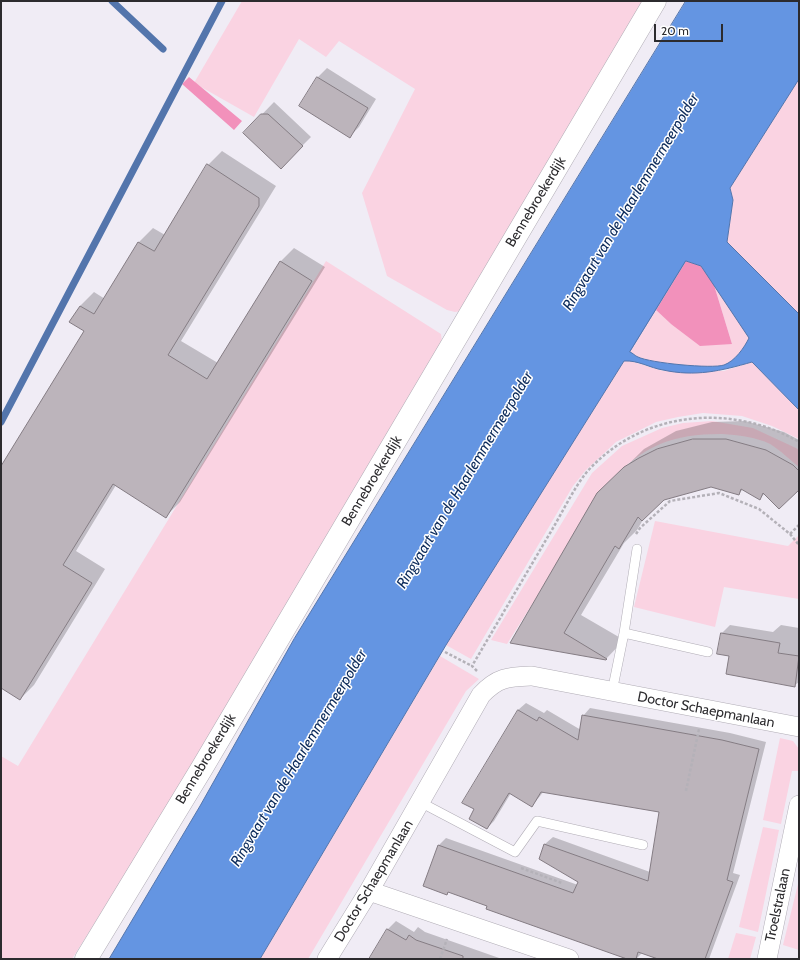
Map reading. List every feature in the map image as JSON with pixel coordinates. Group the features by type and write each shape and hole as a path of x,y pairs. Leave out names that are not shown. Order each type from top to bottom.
{"street":[{"name":"Bennebroekerdijk","path":"86,959 202,768 655,1"},
{"name":"Doctor Schaepmanlaan","path":"327,959 369,891 481,695 491,684 504,678 532,676 799,727"},
{"name":"Troelstralaan","path":"767,959 799,805"},
{"path":"369,891 569,959"}],"lane":[{"path":"612,692 624,633 634,545"},
{"path":"624,633 708,652"},
{"path":"420,802 515,852 537,821 643,845"}],"path":[{"path":"472,666 586,473 617,446 631,437 673,421 706,417 733,418 752,423 784,433 799,442"},
{"path":"634,545 640,528 670,501 719,493 759,509 790,534 799,545"},
{"path":"790,534 799,525"},
{"path":"445,652 472,666 491,684"},
{"path":"686,791 703,709"},
{"path":"515,852 521,868 562,883"}],"shaded area":[{"path":"242,1 645,1 461,311 455,312 447,310 387,276 362,193 415,89 339,41 326,57 299,39 254,117 194,83"},
{"path":"189,77 242,121 234,130 182,84"},
{"path":"799,79 799,314 727,242 733,200 730,188"},
{"path":"326,261 441,334 442,342 214,730 72,959 1,959 1,756 18,766"},
{"path":"686,261 701,266 714,285 732,344 700,346 671,324 656,310"},
{"path":"714,285 750,338 742,350 732,360 724,365 717,366 681,365 637,357 630,352 656,310 671,324 732,344"},
{"path":"624,361 631,361 663,371 724,371 752,362 799,410 799,439 772,426 742,416 703,413 656,422 616,442 585,471 573,486 471,659 446,645"},
{"path":"712,421 753,428 796,448 799,450 799,467 770,444 753,438 734,435 722,434 688,436 674,439 648,450 635,458 610,481 507,644 491,640 592,473 622,446 662,428 683,423"},
{"path":"655,521 788,546 799,535 799,599 724,587 715,627 634,607"},
{"path":"440,656 479,679 466,691 308,959 260,959"},
{"path":"780,738 793,741 799,749 799,771 792,771 781,824 763,820"},
{"path":"763,827 779,830 758,932 739,927"},
{"path":"799,880 799,950 783,945"},
{"path":"736,933 756,937 750,959 728,959"}],"water":[{"name":"Ringvaart van de Haarlemmermeerpolder","path":"686,1 799,1 799,79 730,188 733,200 727,242 799,314 799,410 752,362 708,372 686,373 663,370 634,362 624,361 446,645 260,959 109,959 200,806 294,639","holes":["686,261 701,266 749,338 739,354 724,365 707,366 681,365 655,361 638,357 630,352"]}],"building":[{"path":"317,77 368,108 350,138 299,106"},
{"path":"261,114 268,114 303,146 281,169 243,133"},
{"path":"207,164 259,198 259,206 168,355 207,379 280,261 312,281 166,518 113,484 63,565 92,583 20,700 1,688 1,466 84,331 69,322 80,306 94,314 138,242 154,251"},
{"path":"693,439 726,439 766,450 793,465 799,471 799,490 779,509 763,493 760,500 741,489 739,495 711,487 664,500 642,521 638,517 619,549 615,546 564,633 607,659 606,660 510,643 597,493 624,467 639,458 657,449"},
{"path":"721,633 780,643 778,653 799,656 795,687 726,674 729,656 717,654"},
{"path":"518,710 537,721 539,717 578,740 582,715 722,740 759,749 727,880 733,882 705,959 658,959 638,952 636,959 627,959 486,909 487,906 448,892 447,895 423,886 438,845 573,893 578,882 539,859 544,844 648,881 659,812 541,792 532,807 509,793 487,829 469,819 474,809 462,803"},
{"path":"387,929 406,940 409,935 416,940 463,956 463,959 369,959"}],"waterway":[{"path":"112,1 163,49"},
{"path":"1,422 222,1"}]}
